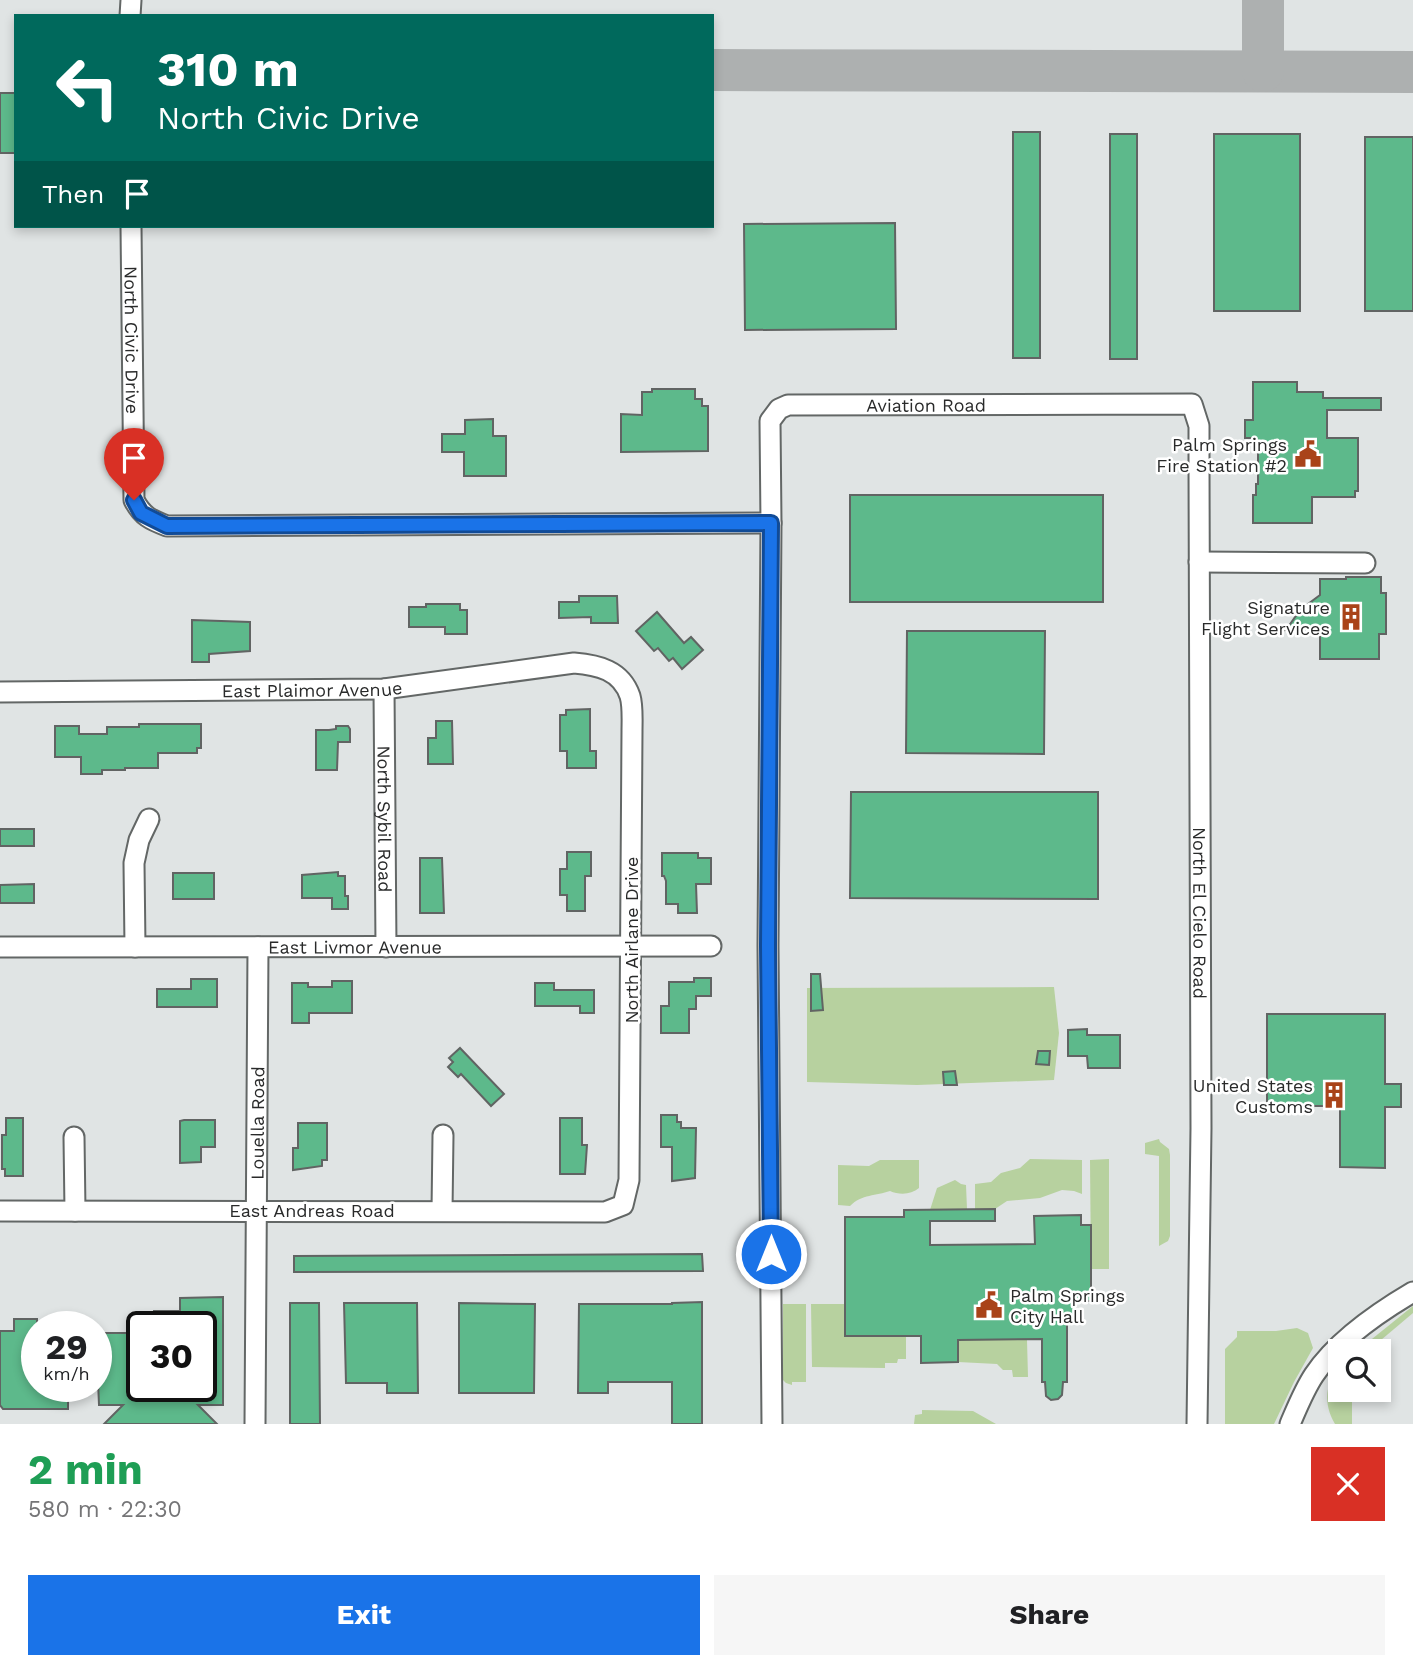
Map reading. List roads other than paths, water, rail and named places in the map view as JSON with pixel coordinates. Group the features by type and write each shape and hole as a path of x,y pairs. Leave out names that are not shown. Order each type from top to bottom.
{"street":[{"name":"North Civic Drive","path":"131,228 134,500 141,513 157,522 167,526 771,523"},
{"name":"Aviation Road","path":"771,523 770,421 779,409 788,405 1192,404"},
{"name":"North El Cielo Road","path":"1192,404 1199,426 1201,1128 1197,1424"},
{"path":"771,523 768,946 772,1424"},
{"path":"1199,562 1365,563"},
{"name":"East Plaimor Avenue","path":"0,692 384,689 574,663 598,665 618,677"},
{"name":"North Airlane Drive","path":"618,677 630,696 632,731 629,1180 623,1205"},
{"name":"North Sybil Road","path":"384,689 386,947"},
{"path":"135,947 134,863 139,840 149,819"},
{"name":"East Livmor Avenue","path":"0,947 711,946"},
{"name":"Louella Road","path":"255,1424 258,947"},
{"path":"442,1211 443,1135"},
{"path":"74,1137 75,1211"},
{"name":"East Andreas Road","path":"0,1211 605,1212 623,1205"},
{"path":"1294,1419 1314,1375 1334,1352 1388,1306 1413,1292"}],"place":[{"name":"Palm Springs Fire Station #2","path":"1308,454"},
{"name":"Signature Flight Services","path":"1351,617"},
{"name":"United States Customs","path":"1334,1095"},
{"name":"Palm Springs City Hall","path":"989,1305"}]}
